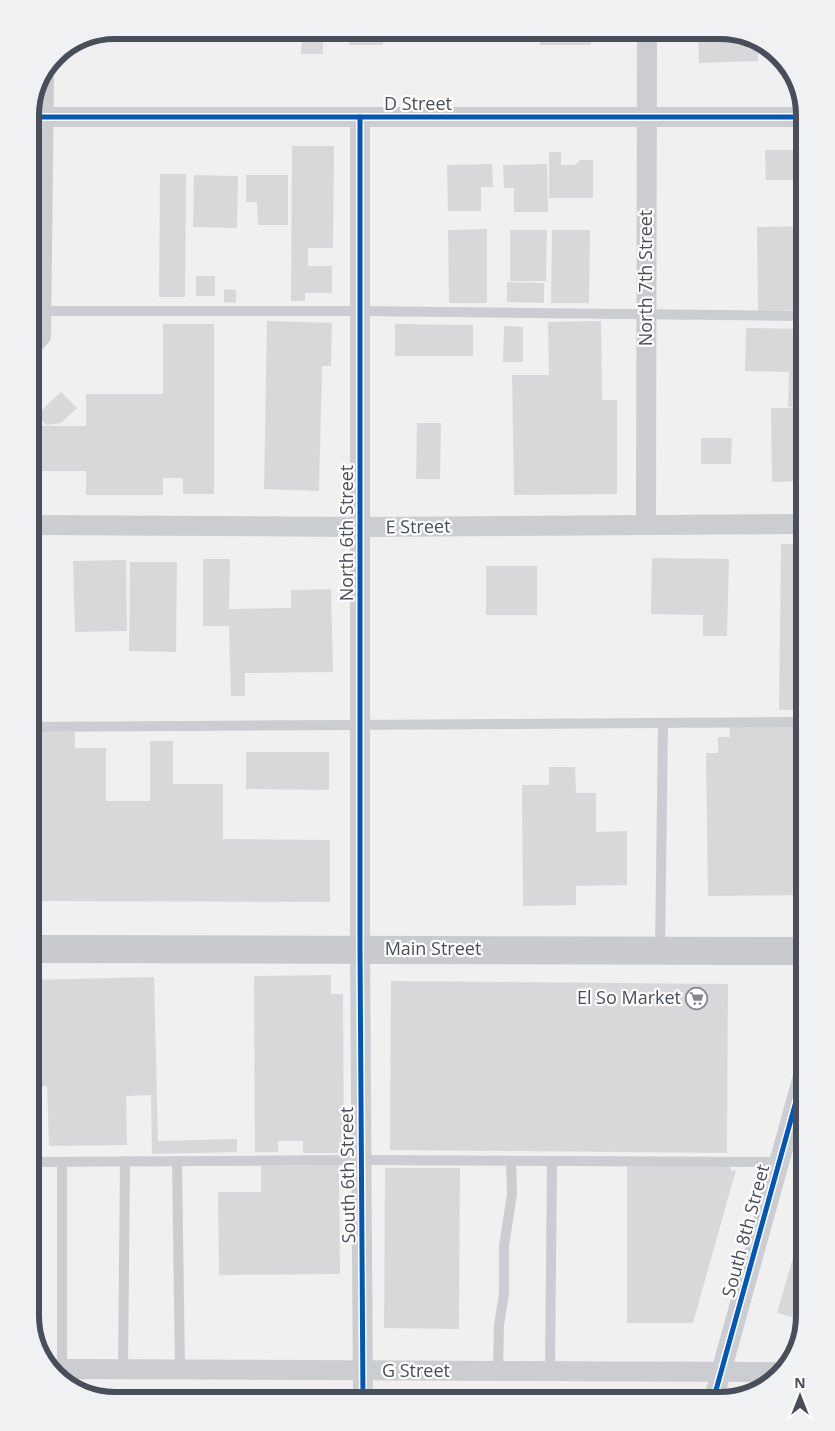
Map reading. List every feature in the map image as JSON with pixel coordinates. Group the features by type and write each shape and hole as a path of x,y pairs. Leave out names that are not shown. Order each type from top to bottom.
{"main road":[{"name":"Main Street","path":"39,949 796,951"}],"street":[{"name":"North 7th Street","path":"646,524 647,39"},
{"name":"D Street","path":"39,117 796,117"},
{"name":"North 6th Street","path":"360,117 360,949"},
{"path":"39,326 41,336 39,338"},
{"name":"E Street","path":"39,525 360,527 796,524"},
{"name":"South 6th Street","path":"360,949 363,1392"},
{"name":"South 8th Street","path":"715,1392 796,1101"},
{"name":"G Street","path":"61,1369 771,1372"}],"lane":[{"path":"39,311 360,311 796,316"},
{"path":"39,727 796,722"},
{"path":"660,951 663,724"},
{"path":"39,1162 362,1160 779,1162"},
{"path":"124,1370 125,1161"},
{"path":"177,1161 180,1370"},
{"path":"498,1371 499,1325 504,1294 504,1246 512,1194 511,1161"},
{"path":"550,1372 552,1161"},
{"path":"57,1365 62,1162"}],"building":[{"path":"135,39 135,41 100,40"},
{"path":"302,39 323,39 323,54 301,54"},
{"path":"349,39 383,39 383,45 349,45"},
{"path":"540,39 591,39 591,45 540,45"},
{"path":"698,39 735,40 758,49 758,61 699,63"},
{"path":"292,146 334,146 333,248 308,248 308,266 332,266 332,293 305,293 305,301 291,301"},
{"path":"765,150 796,150 796,180 766,180"},
{"path":"549,152 561,152 561,165 575,165 580,160 593,160 593,198 549,198"},
{"path":"492,164 493,187 481,187 481,211 448,211 447,165"},
{"path":"547,164 548,212 514,212 514,188 504,188 503,165"},
{"path":"160,174 186,174 185,297 159,297"},
{"path":"194,175 238,176 237,228 193,227"},
{"path":"246,175 288,175 288,225 258,225 257,202 246,202"},
{"path":"796,226 796,310 758,311 757,227"},
{"path":"487,229 487,303 449,303 448,230"},
{"path":"510,230 547,230 546,281 510,281"},
{"path":"552,230 590,230 589,303 551,303"},
{"path":"196,276 215,276 215,296 196,296"},
{"path":"507,282 544,283 544,303 507,302"},
{"path":"224,289 236,290 236,303 224,302"},
{"path":"267,321 332,323 331,366 322,366 319,491 264,489"},
{"path":"601,321 602,400 617,400 617,494 514,495 512,375 549,375 548,322"},
{"path":"163,324 214,324 214,494 183,494 183,478 163,478 163,495 86,495 86,471 39,471 39,426 86,426 86,394 163,394"},
{"path":"395,324 473,325 473,356 395,356"},
{"path":"504,326 523,327 523,362 503,362"},
{"path":"746,328 796,329 796,407 788,407 789,372 745,371"},
{"path":"61,392 77,408 61,423 46,425 39,417 39,413"},
{"path":"771,408 796,408 796,481 772,482"},
{"path":"417,423 441,423 440,479 416,479"},
{"path":"701,438 732,438 731,464 701,464"},
{"path":"781,544 796,544 796,710 779,710"},
{"path":"652,558 729,559 727,636 703,636 703,615 651,614"},
{"path":"203,559 230,559 229,609 291,608 291,590 331,589 333,672 245,673 245,696 231,696 229,626 203,626"},
{"path":"126,560 127,631 75,632 73,561"},
{"path":"130,562 177,562 176,652 129,651"},
{"path":"486,566 537,566 537,615 486,615"},
{"path":"729,726 796,726 796,895 708,896 706,753 718,753 718,737 730,737"},
{"path":"39,732 75,732 75,748 106,748 106,801 150,801 150,741 173,741 173,784 223,784 223,839 330,840 330,902 39,901"},
{"path":"246,752 329,752 329,790 246,789"},
{"path":"549,767 575,767 576,793 596,793 596,832 627,831 627,885 576,886 576,905 523,906 522,785 549,785"},
{"path":"331,975 331,994 343,994 344,1153 303,1153 303,1141 278,1141 278,1152 255,1152 254,976"},
{"path":"154,977 158,1141 237,1139 237,1152 152,1154 151,1095 126,1096 127,1145 49,1146 47,1086 39,1086 39,980"},
{"path":"391,981 728,984 727,1153 390,1150"},
{"path":"627,1163 730,1165 731,1171 736,1170 693,1323 627,1323"},
{"path":"339,1165 340,1274 219,1275 218,1192 261,1192 261,1166"},
{"path":"385,1168 460,1168 459,1329 384,1328"},
{"path":"796,1247 796,1318 777,1313"}],"cycle path":[{"path":"39,117 796,117"},
{"path":"360,117 360,949 363,1392"},
{"path":"715,1392 796,1101"}],"place":[{"name":"El So Market","path":"697,998"}]}
